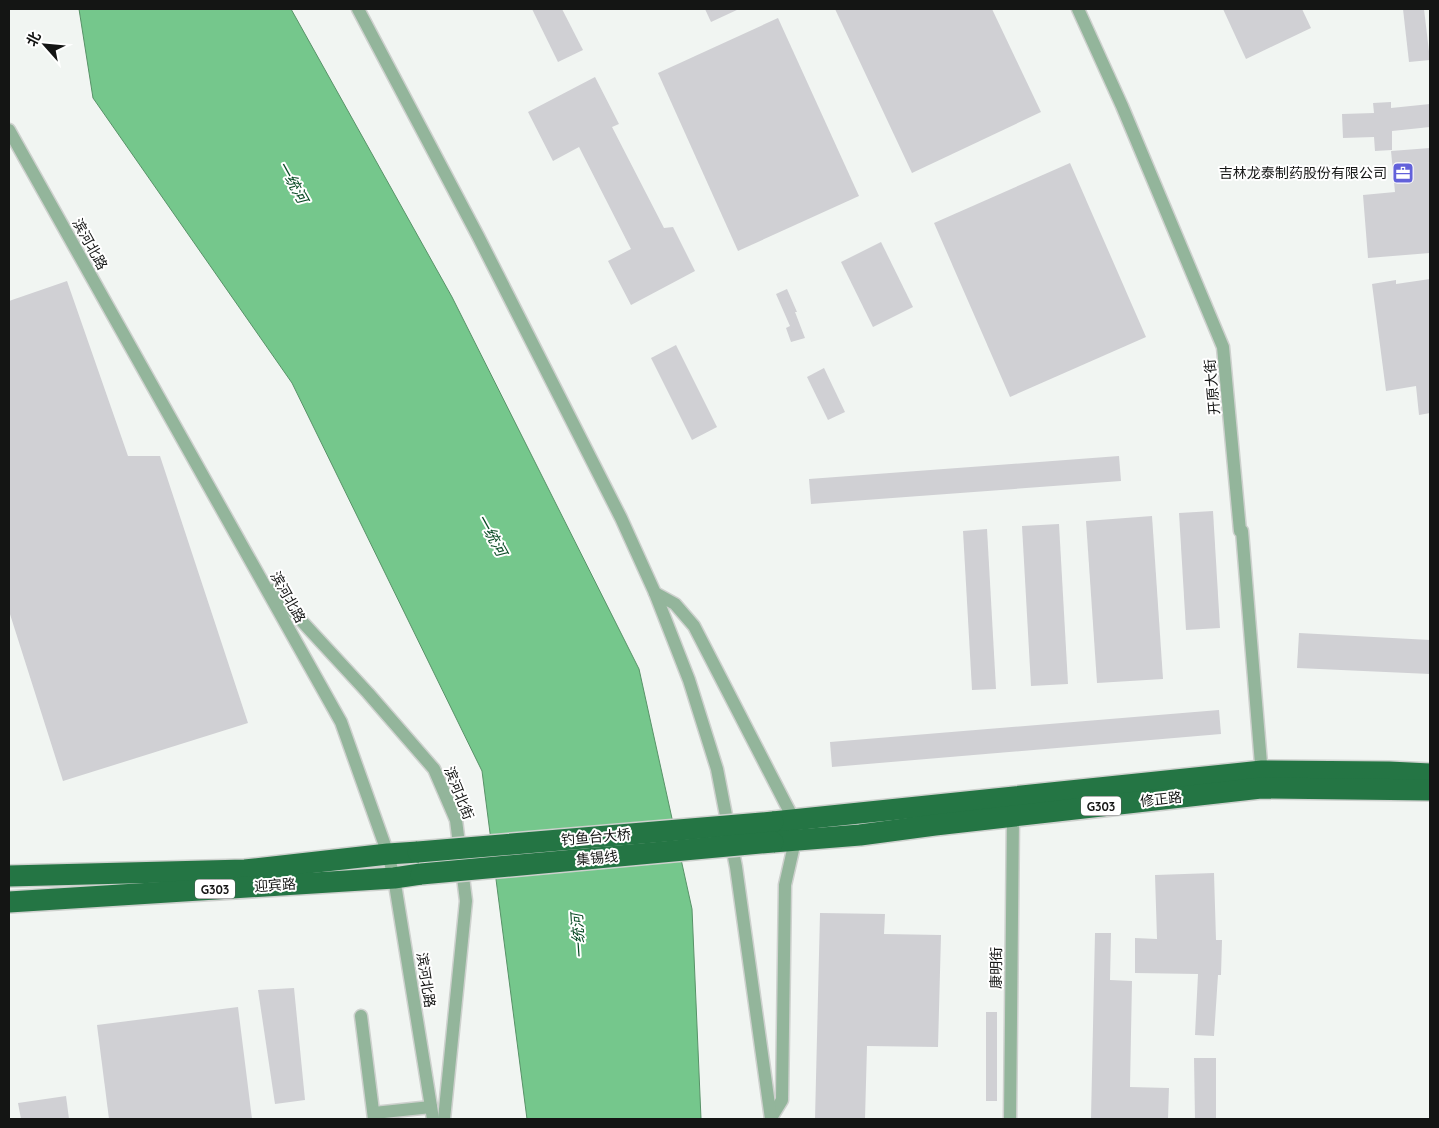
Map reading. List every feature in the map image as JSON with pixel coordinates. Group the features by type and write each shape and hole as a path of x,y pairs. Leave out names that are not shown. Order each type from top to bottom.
{"highway":[{"name":"修正路","path":"794,830 1262,780 1389,772 1430,774"},
{"name":"修正路","path":"794,830 860,835 1013,816 1262,780 1430,790"},
{"name":"集锡线","path":"421,874 794,830"},
{"name":"钓鱼台大桥","path":"418,852 773,832"},
{"name":"迎宾路","path":"9,876 245,870 418,852"},
{"name":"迎宾路","path":"9,902 394,878 421,874"}],"street":[{"path":"358,9 478,236 621,518 655,593 689,680 717,769 737,871 771,1119"},
{"name":"开原大街","path":"1078,9 1122,106 1223,347 1240,531 1242,531 1262,780"},
{"name":"滨河北路","path":"9,130 341,722 388,854 394,878 432,1113"},
{"name":"滨河北街","path":"258,573 368,693 434,770 456,820 466,901 444,1119"},
{"path":"655,593 675,604 694,626 794,830 785,885 782,1100 771,1119"},
{"name":"康明街","path":"1010,1119 1013,816"},
{"path":"361,1016 374,1116 432,1113"}],"water":[{"name":"一统河","path":"79,9 291,9 452,297 639,669 692,909 701,1119 527,1119 482,771 292,383 93,98"}],"building":[{"path":"532,9 562,9 583,50 558,62"},
{"path":"705,9 739,9 711,22"},
{"path":"835,9 992,9 1041,112 912,173"},
{"path":"1223,9 1302,9 1311,28 1246,59"},
{"path":"1403,9 1424,9 1430,60 1409,62"},
{"path":"778,18 859,196 738,251 658,73"},
{"path":"595,77 619,124 612,127 664,228 673,227 695,271 631,305 608,261 631,249 579,147 553,161 528,112"},
{"path":"1391,102 1391,108 1430,104 1430,127 1392,131 1392,150 1375,151 1374,137 1343,138 1342,114 1374,113 1373,103"},
{"path":"1430,148 1430,253 1368,258 1363,195 1395,192 1391,151"},
{"path":"1070,163 1146,337 1010,397 934,223"},
{"path":"881,242 913,307 873,327 841,262"},
{"path":"1430,279 1430,413 1419,415 1416,386 1386,391 1372,284 1396,280 1396,284"},
{"path":"67,281 128,456 160,456 248,723 63,781 9,611 9,301"},
{"path":"787,289 805,338 791,342 786,328 790,326 776,294"},
{"path":"676,345 717,427 692,440 651,358"},
{"path":"824,368 845,412 828,420 807,377"},
{"path":"1119,456 1121,481 811,504 809,479"},
{"path":"1213,511 1220,628 1186,630 1179,513"},
{"path":"1152,516 1163,679 1097,683 1086,521"},
{"path":"1059,524 1068,684 1031,686 1022,526"},
{"path":"987,529 996,689 972,690 963,531"},
{"path":"1299,633 1430,640 1430,674 1297,668"},
{"path":"1219,710 1221,734 832,767 830,742"},
{"path":"1214,873 1216,940 1222,940 1221,975 1218,975 1214,1036 1195,1035 1198,974 1135,973 1135,938 1157,939 1155,875"},
{"path":"820,913 885,914 884,934 941,935 938,1047 867,1046 865,1119 815,1119"},
{"path":"1095,933 1111,933 1110,980 1132,981 1130,1087 1169,1088 1168,1119 1091,1119"},
{"path":"294,988 305,1100 275,1104 258,990"},
{"path":"238,1007 252,1119 109,1119 97,1025"},
{"path":"986,1012 997,1012 997,1101 986,1101"},
{"path":"1194,1058 1216,1058 1216,1119 1195,1119"},
{"path":"66,1096 69,1119 21,1119 18,1103"}],"place":[{"name":"吉林龙泰制药股份有限公司","path":"1403,173"}]}
